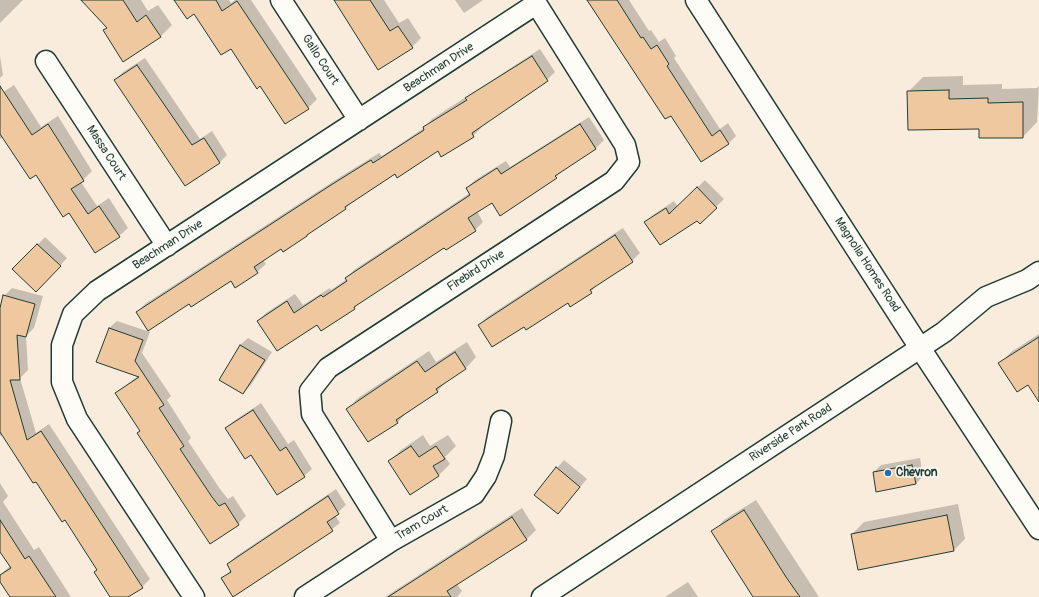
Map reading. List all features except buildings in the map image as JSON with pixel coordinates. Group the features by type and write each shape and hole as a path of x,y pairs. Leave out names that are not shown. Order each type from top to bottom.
{"street":[{"name":"Gallo Court","path":"281,0 359,120"},
{"name":"Magnolia Homes Road","path":"696,0 920,348 1039,529"},
{"name":"Beachman Drive","path":"194,597 77,419 62,382 62,345 73,314 97,291 359,120 535,2"},
{"name":"Firebird Drive","path":"391,541 312,414 310,391 328,368 614,181 629,162 625,145 535,2"},
{"name":"Massa Court","path":"46,61 167,246"},
{"name":"Riverside Park Road","path":"542,597 944,332 986,297 1027,280 1039,272"},
{"name":"Tram Court","path":"305,597 391,541 474,494 486,476 494,456 501,421"}],"place":[{"name":"Chevron","path":"888,473"}]}
